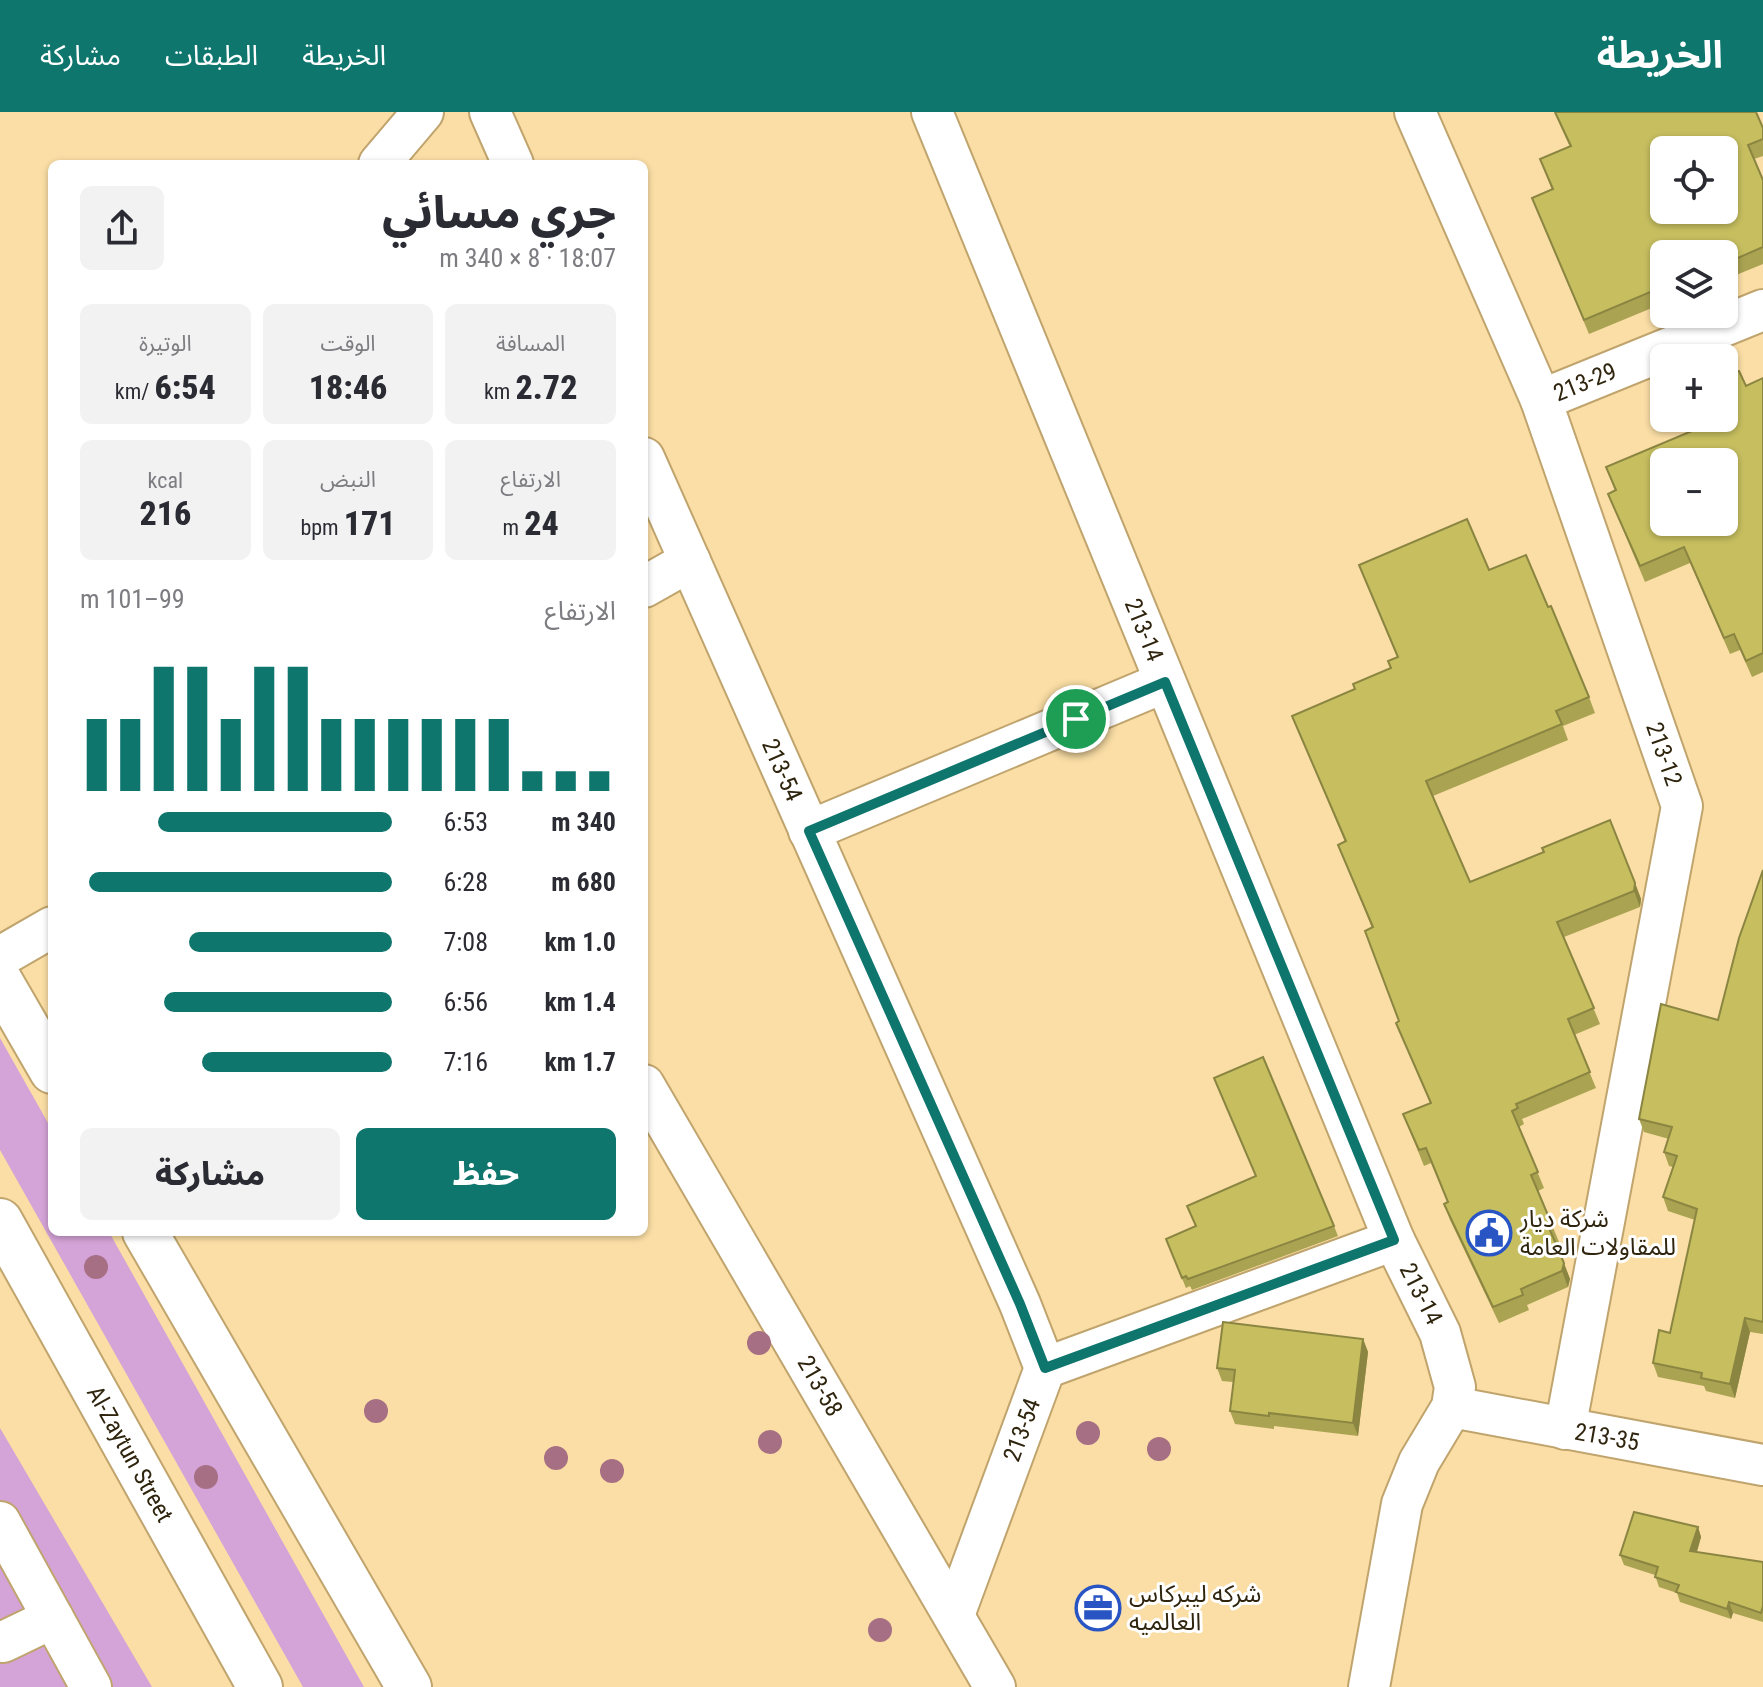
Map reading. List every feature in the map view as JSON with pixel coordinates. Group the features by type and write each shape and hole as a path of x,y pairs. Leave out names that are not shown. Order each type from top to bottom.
{"main road":[{"path":"0,981 48,1064"},
{"name":"Al-Zaytun Street","path":"0,1221 260,1687"},
{"path":"147,1236 409,1687"}],"street":[{"path":"382,160 423,112"},
{"path":"490,112 511,160"},
{"name":"213-14","path":"932,112 1394,1240 1440,1333 1455,1387 1452,1407"},
{"name":"213-12","path":"1415,112 1541,400 1682,806 1565,1429"},
{"name":"213-29","path":"1541,400 1763,310"},
{"name":"213-54","path":"648,467 1020,1304 1045,1368 954,1615"},
{"path":"648,585 690,561"},
{"path":"809,831 1165,682"},
{"path":"0,957 48,929"},
{"name":"213-58","path":"648,1092 995,1687"},
{"path":"1045,1368 1394,1240"},
{"path":"1369,1687 1402,1504 1419,1462 1452,1407"},
{"name":"213-35","path":"1452,1407 1763,1465"},
{"path":"0,1522 91,1687"},
{"path":"3,1642 53,1618"}],"shaded area":[{"path":"0,1038 48,1123 48,1235 0,1150"},
{"path":"49,1236 111,1236 364,1687 303,1687"},
{"path":"0,1428 152,1687 0,1687"}],"building":[{"path":"1555,112 1756,112 1763,128 1763,139 1748,145 1763,180 1763,247 1738,258 1738,240 1650,240 1650,292 1584,320 1532,198 1553,189 1540,159 1571,146"},
{"path":"1738,371 1746,386 1763,378 1763,653 1746,661 1734,634 1724,638 1684,547 1640,566 1608,494 1616,490 1606,467 1650,449 1650,536 1738,536 1738,448 1651,448 1690,432 1738,432"},
{"path":"1467,519 1489,570 1526,555 1589,697 1556,711 1562,724 1426,781 1470,882 1544,852 1542,848 1610,820 1635,883 1634,891 1557,922 1594,1008 1568,1019 1590,1072 1516,1104 1518,1108 1512,1111 1538,1172 1531,1175 1564,1263 1562,1271 1521,1289 1523,1295 1493,1307 1444,1204 1448,1202 1426,1148 1419,1150 1403,1114 1431,1103 1396,1023 1399,1021 1365,931 1373,927 1338,845 1346,841 1292,716 1355,689 1353,684 1391,668 1388,661 1398,657 1359,565"},
{"path":"1763,870 1763,1322 1745,1318 1730,1384 1701,1378 1702,1373 1653,1363 1659,1330 1670,1333 1697,1209 1663,1197 1677,1156 1664,1152 1672,1127 1639,1119 1661,1004 1718,1020 1739,938"},
{"path":"1263,1057 1334,1226 1188,1279 1186,1276 1182,1278 1166,1239 1196,1226 1187,1206 1256,1176 1214,1078"},
{"path":"1223,1322 1363,1339 1353,1423 1230,1411 1235,1370 1217,1368"},
{"path":"1634,1512 1698,1527 1690,1551 1763,1562 1761,1613 1729,1602 1727,1609 1676,1592 1679,1585 1655,1577 1658,1567 1620,1555"}],"place":[{"name":"شركة ديار للمقاولات العامة","path":"1489,1233"},
{"name":"شركه ليبركاس العالميه","path":"1098,1608"}],"route":[{"path":"1165,682 1394,1240 1045,1368 1020,1304 809,831 1076,719 1165,682"}]}
